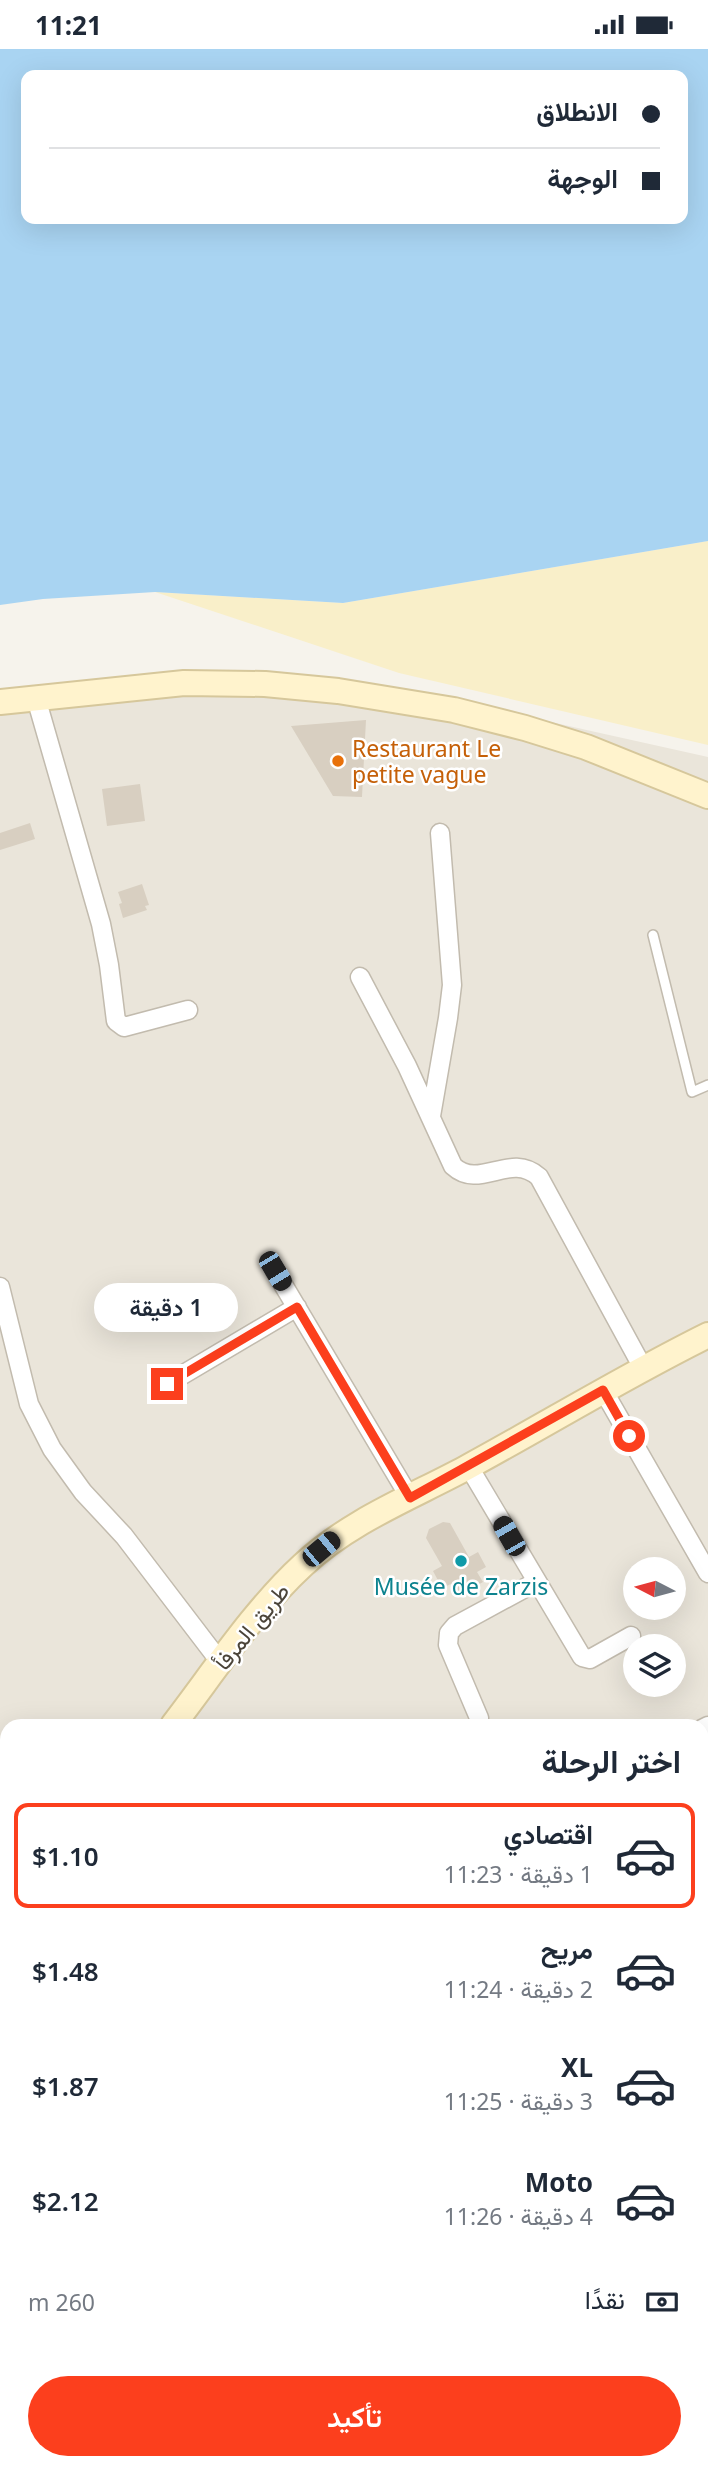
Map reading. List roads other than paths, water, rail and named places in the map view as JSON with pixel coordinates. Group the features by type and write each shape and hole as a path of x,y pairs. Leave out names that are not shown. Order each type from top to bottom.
{"street":[{"path":"0,702 184,683 265,684 338,691 454,710 525,728 586,747 708,796"},
{"path":"36,698 101,924 116,1021 124,1027 188,1010"},
{"path":"431,1116 449,1018 452,985 440,833"},
{"path":"360,977 407,1066 453,1166 460,1172 477,1174 521,1166 538,1177 643,1367"},
{"path":"275,1271 410,1498"},
{"path":"0,1287 29,1404 52,1449 83,1492 124,1536 221,1663"},
{"path":"167,1384 297,1307"},
{"name":"طريق المرفأ","path":"178,1719 258,1615 301,1566 342,1532 469,1467 643,1367 708,1335"},
{"path":"603,1390 708,1573"},
{"path":"469,1467 582,1657 590,1659 623,1640"},
{"path":"479,1719 448,1646 449,1633 455,1626 536,1582"}],"lane":[{"path":"653,935 692,1091 708,1085"}],"water":[{"path":"0,49 708,49 708,541 343,603 155,592 43,599 0,605"}],"place":[{"name":"Restaurant Le petite vague","path":"338,761"},
{"name":"Musée de Zarzis","path":"461,1561"}]}
